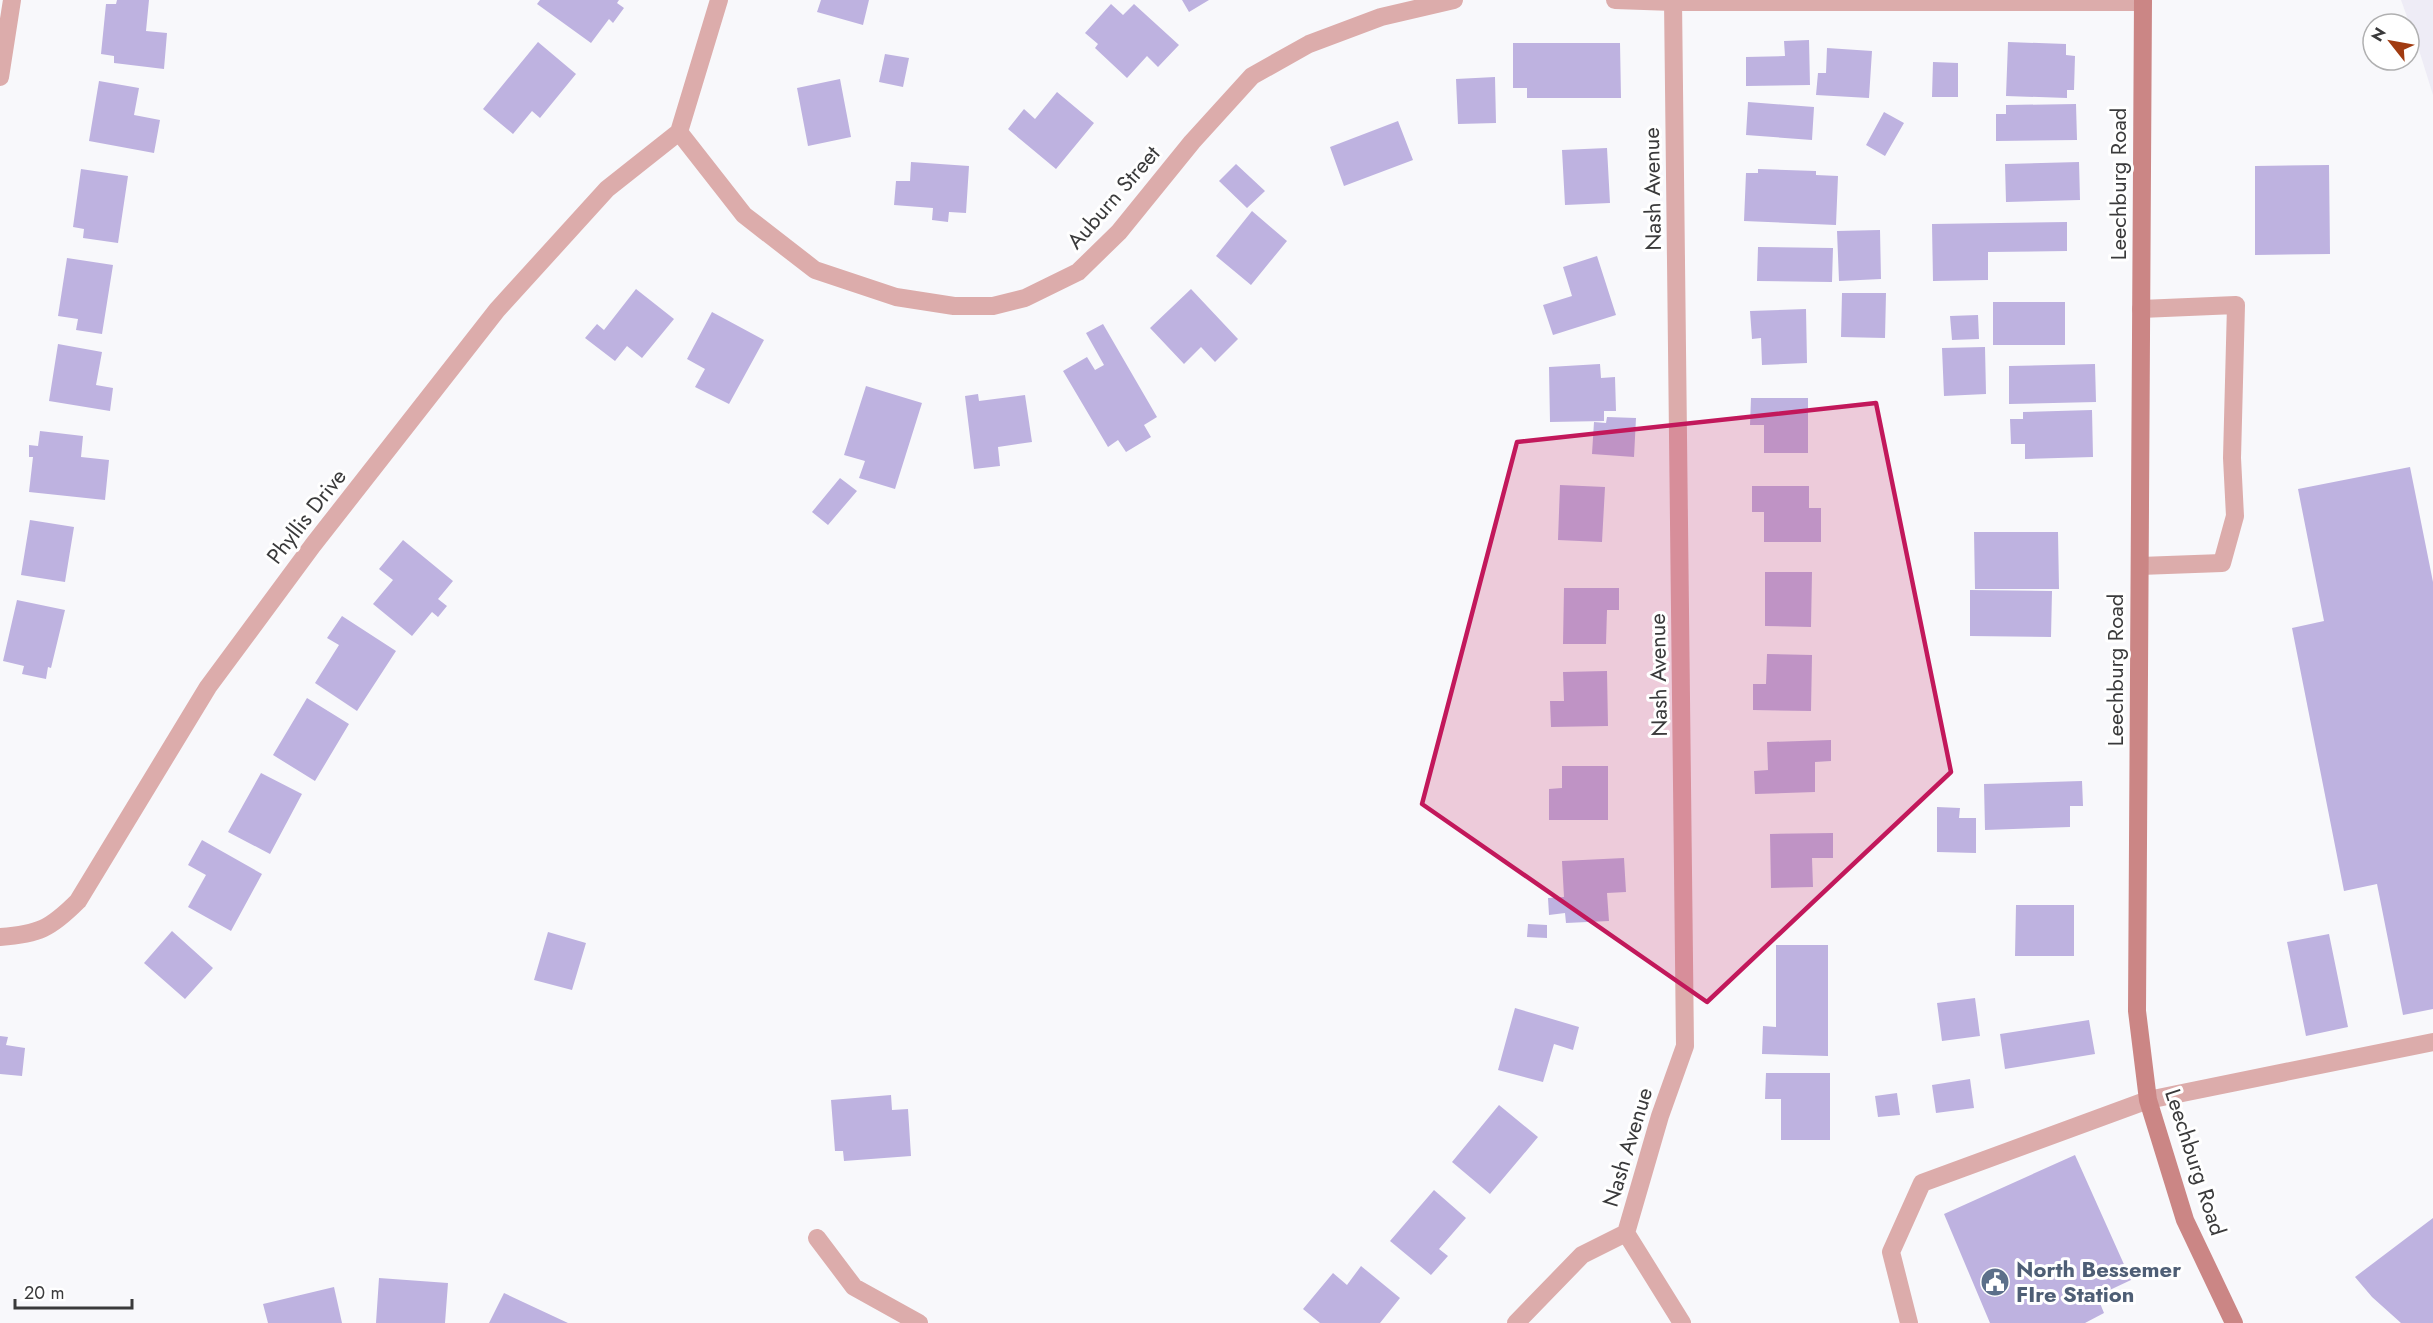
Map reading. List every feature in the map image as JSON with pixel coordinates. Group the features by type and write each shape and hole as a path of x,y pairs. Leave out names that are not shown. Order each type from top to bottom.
{"street":[{"path":"0,77 12,0"},
{"path":"679,132 719,0"},
{"name":"Auburn Street","path":"679,132 744,215 816,270 896,297 954,306 993,306 1025,298 1078,272 1119,232 1192,142 1252,76 1309,44 1381,16 1454,0"},
{"path":"1615,0 2143,1"},
{"name":"Nash Avenue","path":"1673,1 1685,1047 1660,1116 1626,1233 1682,1323"},
{"name":"Leechburg Road","path":"2143,1 2137,1011 2148,1100 2185,1220 2234,1323"},
{"name":"Phyllis Drive","path":"0,937 29,935 59,920 78,901 208,687 328,526 497,310 607,189 679,132"},
{"path":"2140,566 2223,563 2235,516 2232,458 2236,350 2236,306 2141,309"},
{"path":"1909,1323 1892,1252 1922,1183 2148,1100 2433,1042"},
{"path":"1516,1323 1582,1255 1626,1233"},
{"path":"817,1238 854,1287 919,1323"}],"highlighted area":[{"path":"1876,403 1951,772 1707,1002 1422,804 1517,442"}],"shaded area":[{"path":"2401,0 2433,0 2433,95 2421,56 2421,12 2405,12"}],"building":[{"path":"117,0 149,0 146,31 167,33 164,69 114,63 114,56 101,54 106,4 116,4"},
{"path":"540,0 619,0 617,3 624,8 613,23 609,19 591,43 537,4"},
{"path":"821,0 869,0 863,25 817,12"},
{"path":"1182,0 1209,0 1189,12"},
{"path":"1111,4 1123,15 1134,4 1179,45 1158,67 1147,56 1127,78 1095,48 1098,44 1085,33"},
{"path":"1809,40 1810,85 1746,86 1746,57 1785,56 1784,41"},
{"path":"538,42 576,74 540,118 532,111 513,134 483,109"},
{"path":"2008,42 2066,44 2066,55 2075,56 2074,90 2067,90 2067,98 2006,96"},
{"path":"1513,43 1620,43 1621,98 1527,98 1527,88 1513,88"},
{"path":"1827,48 1872,51 1869,98 1816,95 1818,73 1826,73"},
{"path":"885,54 909,58 903,87 879,82"},
{"path":"1933,62 1958,63 1958,97 1932,97"},
{"path":"1495,77 1496,123 1458,124 1456,79"},
{"path":"840,79 851,137 808,146 797,88"},
{"path":"99,81 139,88 134,115 160,120 154,153 89,141"},
{"path":"1057,92 1094,123 1056,169 1008,129 1024,109 1035,119"},
{"path":"1748,102 1814,107 1812,140 1746,135"},
{"path":"2076,104 2077,140 1996,141 1996,114 2006,114 2006,105"},
{"path":"1884,112 1904,123 1885,156 1866,145"},
{"path":"1398,121 1413,160 1344,186 1330,147"},
{"path":"1607,148 1610,203 1565,205 1562,150"},
{"path":"911,162 969,166 966,213 949,212 948,222 932,220 933,208 894,205 896,181 910,181"},
{"path":"2079,162 2080,200 2006,202 2005,164"},
{"path":"1236,164 1265,191 1247,208 1219,181"},
{"path":"2329,165 2330,254 2255,255 2255,166"},
{"path":"81,169 128,176 118,243 83,238 84,229 73,227"},
{"path":"1758,169 1816,171 1816,175 1838,176 1836,225 1744,221 1746,173 1758,173"},
{"path":"1252,211 1287,241 1251,285 1216,256"},
{"path":"2067,222 2067,251 1988,252 1988,280 1933,281 1932,224"},
{"path":"1880,230 1881,279 1839,281 1837,231"},
{"path":"1758,247 1833,248 1832,282 1757,281"},
{"path":"1597,256 1616,315 1553,335 1543,305 1572,296 1563,267"},
{"path":"67,258 113,265 102,334 76,330 78,319 58,316"},
{"path":"636,289 674,319 642,358 627,346 615,361 585,338 597,324 604,330"},
{"path":"1191,289 1238,339 1215,362 1201,347 1184,364 1150,328"},
{"path":"1842,293 1886,293 1885,338 1841,337"},
{"path":"1993,302 2065,302 2065,345 1993,345"},
{"path":"1806,309 1807,363 1762,365 1761,338 1752,339 1750,311"},
{"path":"712,312 764,340 729,404 695,387 705,369 687,359"},
{"path":"1978,315 1979,339 1952,340 1950,316"},
{"path":"1103,324 1157,417 1144,425 1151,437 1126,452 1118,440 1108,447 1063,371 1087,357 1095,370 1104,365 1086,333"},
{"path":"58,344 102,352 96,385 113,388 110,411 49,401"},
{"path":"1985,347 1986,394 1944,396 1942,348"},
{"path":"1600,364 1601,378 1615,377 1616,411 1604,411 1604,421 1550,422 1549,367"},
{"path":"2095,364 2096,402 2009,404 2009,366"},
{"path":"866,386 922,403 895,489 859,478 865,461 844,455"},
{"path":"978,394 979,401 1025,395 1032,442 998,447 1000,466 974,469 965,396"},
{"path":"1751,398 1808,398 1808,453 1764,453 1764,425 1750,425"},
{"path":"2092,410 2093,457 2025,459 2025,444 2011,444 2010,419 2023,419 2023,412"},
{"path":"1607,417 1636,418 1634,457 1592,454 1594,422 1606,423"},
{"path":"40,431 83,436 81,457 109,460 105,500 29,492 33,457 29,457 29,445 38,446"},
{"path":"2410,467 2433,582 2433,1009 2403,1015 2377,884 2344,891 2292,628 2324,621 2298,489"},
{"path":"840,478 857,491 828,525 812,512"},
{"path":"1560,485 1605,487 1602,542 1558,540"},
{"path":"1752,486 1809,486 1809,508 1821,508 1821,542 1764,542 1764,512 1752,512"},
{"path":"30,520 74,527 65,582 21,575"},
{"path":"1974,532 2058,532 2059,589 1975,589"},
{"path":"403,540 453,581 438,599 447,606 438,617 432,612 412,636 373,604 393,580 379,569"},
{"path":"1765,572 1812,572 1811,627 1765,626"},
{"path":"1564,588 1619,588 1619,610 1607,610 1606,644 1563,644"},
{"path":"1970,590 2052,591 2051,637 1970,636"},
{"path":"17,600 65,610 51,668 48,667 46,679 22,674 24,666 3,661"},
{"path":"342,616 396,651 357,711 315,683 339,645 327,638"},
{"path":"1767,654 1812,655 1811,711 1753,710 1753,684 1766,684"},
{"path":"1607,671 1608,726 1551,727 1550,701 1564,701 1563,672"},
{"path":"307,698 349,724 315,781 273,755"},
{"path":"1831,740 1831,761 1815,762 1815,792 1755,794 1754,771 1768,770 1767,742"},
{"path":"1562,766 1608,766 1608,820 1549,820 1549,789 1562,788"},
{"path":"261,773 302,794 270,854 228,832"},
{"path":"2082,781 2083,806 2070,806 2070,827 1985,830 1984,784"},
{"path":"1937,807 1960,808 1959,818 1976,818 1976,853 1937,852"},
{"path":"1833,833 1833,858 1812,858 1813,887 1771,888 1770,834"},
{"path":"202,840 262,874 231,931 188,907 206,875 188,865"},
{"path":"1624,858 1626,892 1607,893 1609,921 1566,923 1565,913 1549,915 1548,898 1564,897 1562,861"},
{"path":"2016,905 2074,905 2074,956 2015,956"},
{"path":"1528,924 1547,925 1547,938 1527,937"},
{"path":"172,931 213,968 185,999 144,963"},
{"path":"548,932 586,943 572,990 534,980"},
{"path":"2329,934 2348,1027 2306,1036 2287,942"},
{"path":"1776,945 1828,945 1828,1056 1762,1054 1763,1026 1776,1027"},
{"path":"1975,998 1980,1036 1942,1041 1937,1003"},
{"path":"1515,1008 1579,1027 1573,1050 1554,1044 1543,1082 1498,1070"},
{"path":"2089,1020 2095,1054 2005,1069 2000,1034"},
{"path":"0,1036 8,1037 6,1045 25,1048 22,1076 0,1074"},
{"path":"1766,1073 1830,1073 1830,1140 1781,1140 1781,1099 1765,1099"},
{"path":"1970,1079 1974,1108 1936,1113 1932,1085"},
{"path":"1897,1093 1900,1115 1878,1117 1875,1096"},
{"path":"891,1095 892,1110 908,1109 911,1156 844,1161 843,1151 835,1151 831,1100"},
{"path":"1499,1105 1538,1137 1490,1194 1452,1162"},
{"path":"2075,1155 2131,1280 2097,1296 2104,1313 2085,1323 1990,1323 1944,1214"},
{"path":"1434,1190 1466,1218 1439,1249 1448,1256 1431,1275 1390,1241"},
{"path":"2433,1218 2433,1323 2401,1323 2372,1297 2355,1277"},
{"path":"1361,1266 1400,1298 1380,1323 1320,1323 1303,1309 1333,1273 1347,1285"},
{"path":"379,1278 448,1283 445,1323 376,1323"},
{"path":"334,1287 342,1323 268,1323 263,1304"},
{"path":"504,1293 568,1323 489,1323"}],"place":[{"name":"North Bessemer FIre Station","path":"1995,1282"}]}
